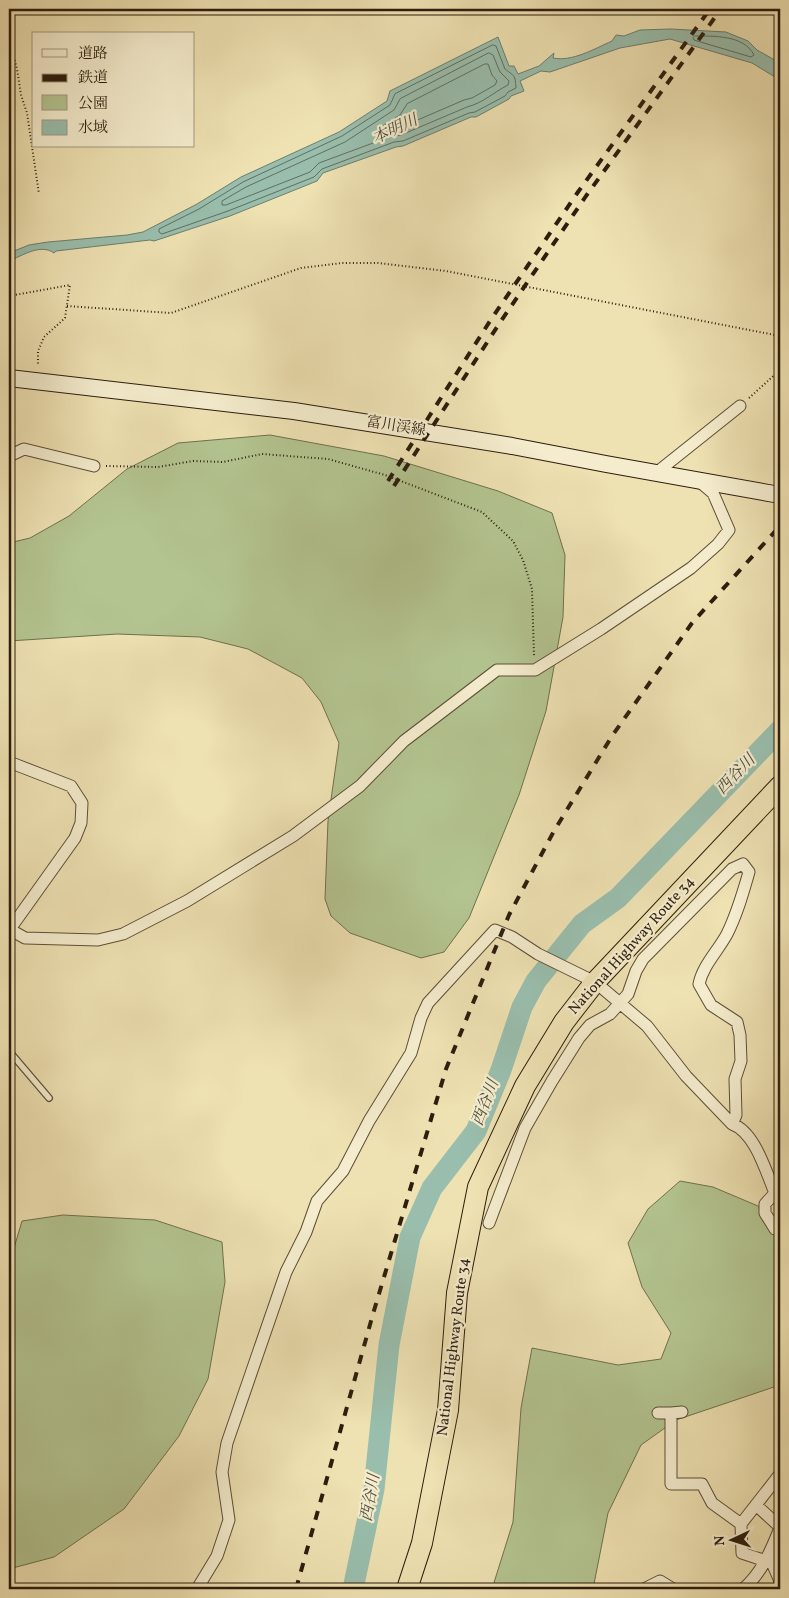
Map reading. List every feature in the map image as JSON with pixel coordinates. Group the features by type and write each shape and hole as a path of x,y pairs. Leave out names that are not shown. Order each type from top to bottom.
{"highway":[{"name":"National Highway Route 34","path":"407,1589 422,1543 448,1410 457,1293 478,1188 526,1086 564,1022 595,982 780,786"}],"main road":[{"name":"富川渓線","path":"9,378 294,411 512,446 698,481 773,492 780,495"}],"street":[{"path":"656,473 740,406"},
{"path":"9,456 24,449 94,466"},
{"path":"9,762 72,786 82,803 81,823 76,838 10,929 26,938 98,940 123,934 187,901 293,836 360,786 404,741 497,670 535,670 601,629 691,568 718,544 729,530 713,493 698,481"},
{"path":"489,1223 525,1128 578,1038 590,1025 610,1014 621,1003 628,994 636,971 643,959 732,869 743,864 749,872 741,899 727,934 701,974 700,984 711,1004 737,1022 740,1035 742,1061 735,1079 736,1115 732,1124"},
{"path":"197,1589 217,1556 229,1520 222,1472 227,1443 286,1272 306,1232 317,1201 342,1170 369,1121 411,1053 421,1018 428,1003 494,930 522,942 538,954 595,982 647,1026 686,1076 732,1124 738,1126 748,1135 775,1193 765,1204 765,1214 775,1229 780,1230"},
{"path":"658,1413 676,1413 671,1484 702,1484 712,1503 741,1524"},
{"path":"780,1474 741,1524 742,1553 767,1559 780,1581"},
{"path":"743,1589 759,1572 767,1559 780,1527 756,1505"},
{"path":"644,1589 660,1581 673,1589"}],"lane":[{"path":"9,1050 49,1098"}],"path":[{"path":"16,9 10,28 11,46 21,95 27,113 38,194"},
{"path":"67,306 171,313 302,268 342,263 378,263 446,271 780,336"},
{"path":"9,296 70,285 65,318 44,338 38,351 37,381"},
{"path":"740,406 780,370"},
{"path":"94,466 158,467 193,461 223,462 262,454 328,459 385,475 482,512 513,540 524,560 532,589 535,670"}],"green space":[{"path":"270,435 384,456 498,491 552,513 565,555 563,617 546,711 519,795 469,918 444,952 421,958 350,933 331,916 325,899 328,821 339,743 321,702 302,678 248,649 200,637 117,634 9,641 9,543 30,538 69,516 127,469 178,443"},
{"path":"680,1181 713,1187 758,1206 780,1237 780,1385 676,1420 641,1445 608,1513 593,1589 492,1589 513,1522 521,1408 532,1348 618,1365 661,1359 671,1333 642,1287 628,1243 648,1209"},
{"path":"63,1215 155,1220 222,1242 225,1282 208,1379 179,1436 124,1509 54,1557 9,1569 9,1265 22,1221"}],"water":[{"name":"本明川","path":"671,29 726,32 748,41 757,50 780,63 780,80 752,63 670,39 620,48 550,72 541,71 520,81 524,91 511,96 509,99 476,117 471,117 403,146 323,173 317,181 230,216 154,241 56,251 54,253 43,249 9,261 9,253 29,245 143,232 197,204 241,177 339,132 387,101 390,91 498,37 509,66 514,66 518,74 539,66 554,53 553,58 568,58 583,54 612,41 616,35 624,36 640,30"}],"waterway":[{"name":"西谷川","path":"353,1589 374,1489 389,1345 410,1237 432,1188 476,1131 501,1070 522,1007 536,981 582,924 618,898 780,730"}],"railway":[{"path":"388,481 490,321 578,192 710,9"},
{"path":"394,486 499,324 586,196 721,9"},
{"path":"296,1589 373,1314 446,1069 509,915 554,831 612,736 692,623 780,526"}]}
